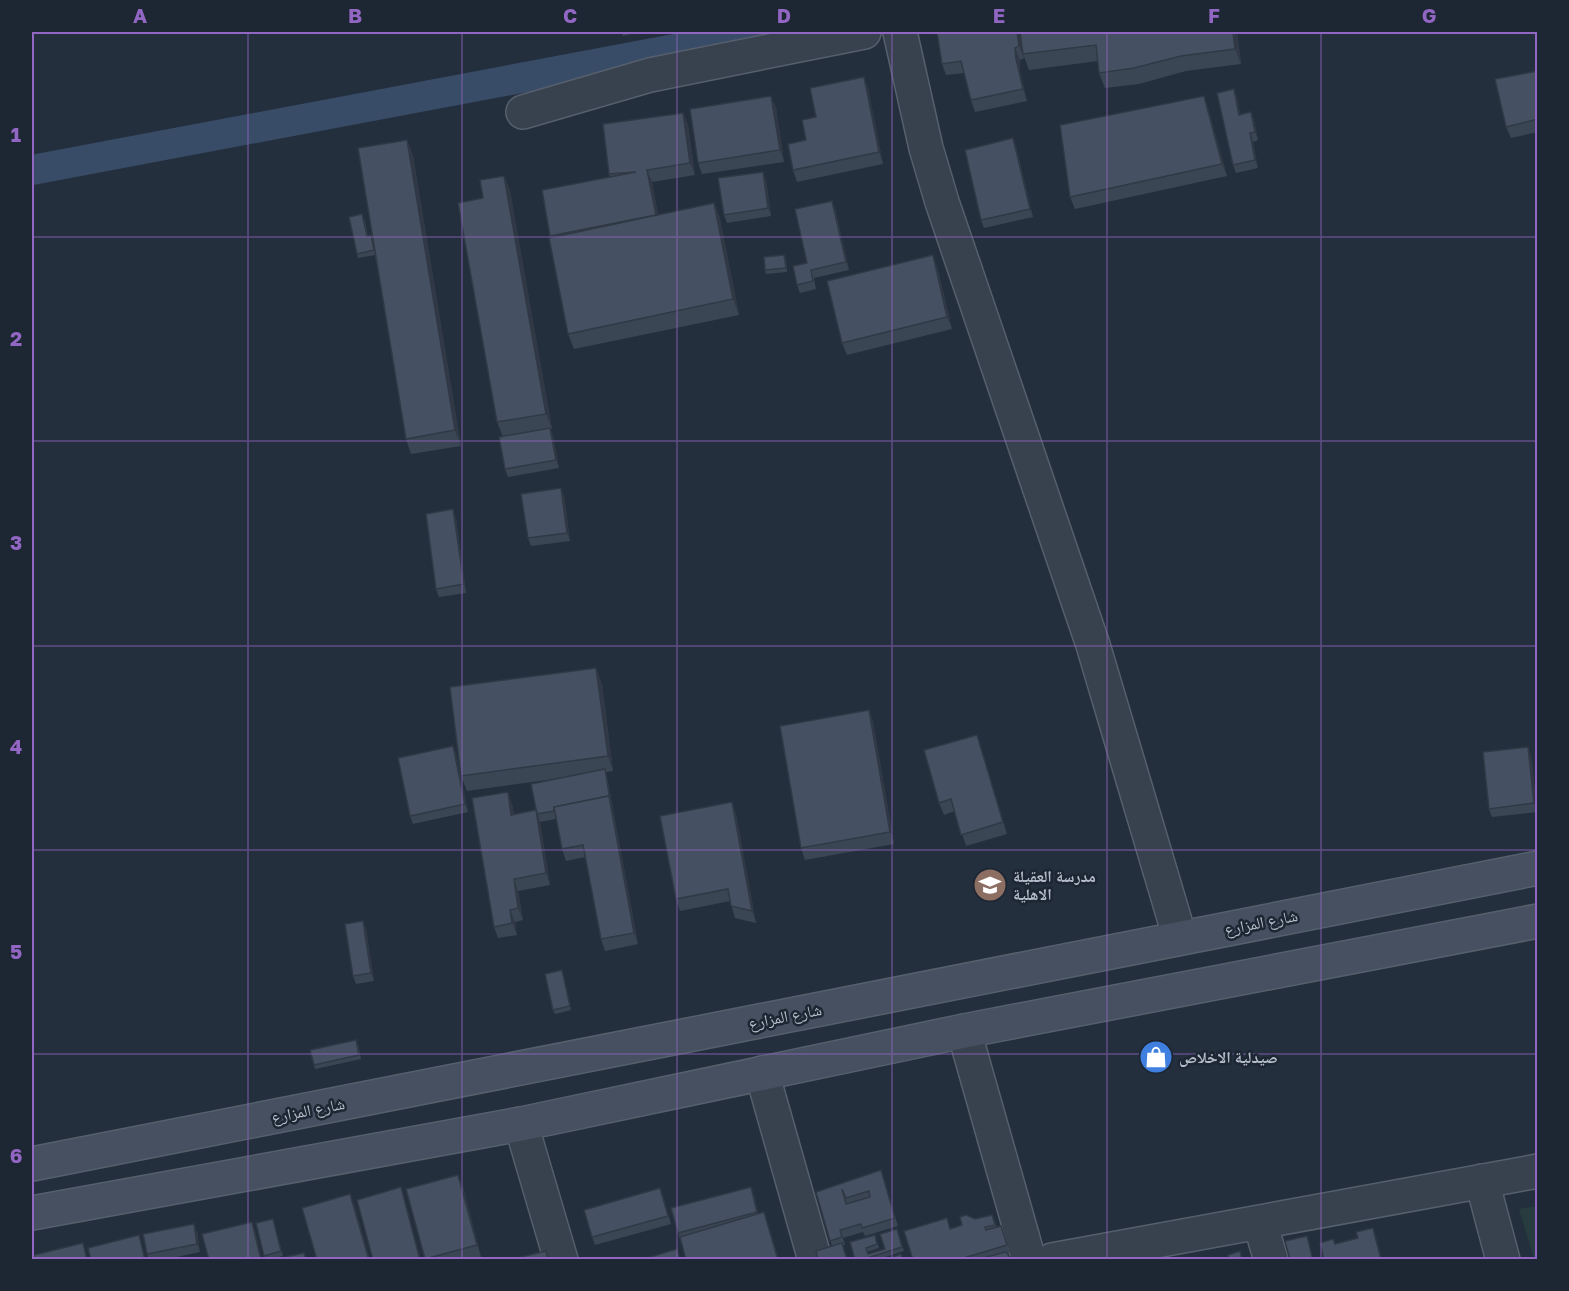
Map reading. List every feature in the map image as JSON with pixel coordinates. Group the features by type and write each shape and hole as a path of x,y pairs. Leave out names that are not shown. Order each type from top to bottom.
{"street":[{"path":"523,112 650,75 864,32"},
{"path":"900,32 926,148 942,202 1093,645 1180,938"},
{"name":"شارع المزارع","path":"32,1164 1538,868"},
{"path":"32,1213 521,1124 964,1031 1538,921"},
{"path":"964,1031 1029,1260"},
{"path":"654,1042 647,1052 646,1065 649,1077 657,1087 668,1093"},
{"path":"569,1059 581,1064 589,1074 593,1086 592,1099 585,1111"},
{"path":"762,1073 815,1260"},
{"path":"521,1124 561,1260"},
{"path":"1052,1260 1538,1171"},
{"path":"1482,1181 1503,1260"},
{"path":"1260,1223 1271,1260"}],"green space":[{"path":"1537,1206 1537,1259 1534,1259 1519,1209"}],"building":[{"path":"937,32 1017,32 1019,46 1015,48 1016,59 1023,89 971,100 961,61 942,64"},
{"path":"1020,32 1233,32 1235,49 1181,56 1134,68 1099,73 1096,45 1023,54"},
{"path":"1538,71 1538,119 1506,127 1495,79"},
{"path":"864,77 879,152 793,170 788,144 806,140 802,120 816,117 810,88"},
{"path":"1234,89 1239,115 1251,112 1255,132 1250,133 1255,160 1233,165 1217,93"},
{"path":"771,96 780,150 698,163 690,109"},
{"path":"1204,96 1222,164 1070,197 1060,125"},
{"path":"683,113 690,163 647,170 656,215 550,236 542,190 636,172 609,174 603,124"},
{"path":"1013,138 1030,209 981,220 965,150"},
{"path":"407,140 455,430 406,439 358,148"},
{"path":"763,172 768,208 724,215 718,178"},
{"path":"504,176 546,414 497,422 458,203 483,198 480,180"},
{"path":"832,201 846,262 811,270 813,281 797,285 793,266 807,263 795,209"},
{"path":"714,203 733,299 568,334 549,238"},
{"path":"362,214 367,236 371,235 374,250 357,254 349,217"},
{"path":"784,255 786,268 765,270 764,257"},
{"path":"933,255 947,317 842,343 827,281"},
{"path":"550,428 556,460 505,469 499,437"},
{"path":"561,488 567,533 528,538 521,494"},
{"path":"453,509 464,584 436,589 426,514"},
{"path":"596,668 608,756 461,776 450,687"},
{"path":"869,710 890,832 801,848 780,726"},
{"path":"977,735 1003,822 961,835 951,799 939,803 924,750"},
{"path":"453,746 465,804 410,816 398,758"},
{"path":"1528,747 1534,803 1489,809 1483,752"},
{"path":"605,769 610,800 609,796 554,807 554,811 537,814 531,784"},
{"path":"508,792 511,815 536,810 546,873 514,879 518,908 510,910 512,923 494,927 472,798"},
{"path":"609,796 634,933 601,939 583,845 562,849 554,807"},
{"path":"732,802 752,911 731,906 728,889 676,899 660,816"},
{"path":"363,921 371,973 353,976 345,924"},
{"path":"562,970 570,1006 553,1010 545,974"},
{"path":"356,1040 359,1055 314,1065 310,1050"},
{"path":"881,1170 895,1218 862,1228 861,1224 840,1230 842,1237 830,1241 816,1192","holes":["842,1189 846,1198 869,1191 870,1197 846,1204"]},
{"path":"458,1175 477,1245 425,1259 406,1189"},
{"path":"401,1187 420,1260 373,1260 357,1200"},
{"path":"751,1187 757,1212 678,1233 671,1208"},
{"path":"660,1188 668,1216 592,1237 584,1210"},
{"path":"350,1194 369,1260 317,1260 302,1208"},
{"path":"764,1212 778,1260 686,1260 680,1237"},
{"path":"966,1215 975,1219 992,1215 995,1225 985,1227 986,1230 1001,1226 1007,1245 957,1260 913,1260 904,1231 947,1218 950,1229 962,1225 960,1217"},
{"path":"273,1219 281,1251 264,1256 256,1223"},
{"path":"252,1222 261,1260 209,1260 202,1234"},
{"path":"194,1224 197,1244 147,1254 143,1234"},
{"path":"1373,1228 1381,1260 1324,1260 1320,1243 1333,1239 1335,1244 1358,1238 1356,1232"},
{"path":"897,1229 902,1247 855,1260 850,1242 875,1235 877,1244 866,1248 868,1254 885,1249 880,1234"},
{"path":"139,1235 145,1260 91,1260 88,1248"},
{"path":"1307,1236 1313,1260 1290,1260 1285,1241"},
{"path":"83,1243 87,1260 35,1260 34,1255"},
{"path":"842,1243 847,1260 818,1260 816,1251"},
{"path":"677,1249 680,1260 640,1260"},
{"path":"546,1251 548,1260 509,1260"},
{"path":"1240,1251 1242,1260 1229,1260 1228,1255"},
{"path":"1006,1252 1012,1260 982,1260 982,1258"},
{"path":"304,1253 306,1260 271,1260"},
{"path":"901,1254 903,1260 884,1260"}],"waterway":[{"path":"32,170 765,32"}],"place":[{"name":"مدرسة العقيلة الاهلية","path":"990,885"},
{"name":"صيدلية الاخلاص","path":"1156,1057"}]}
